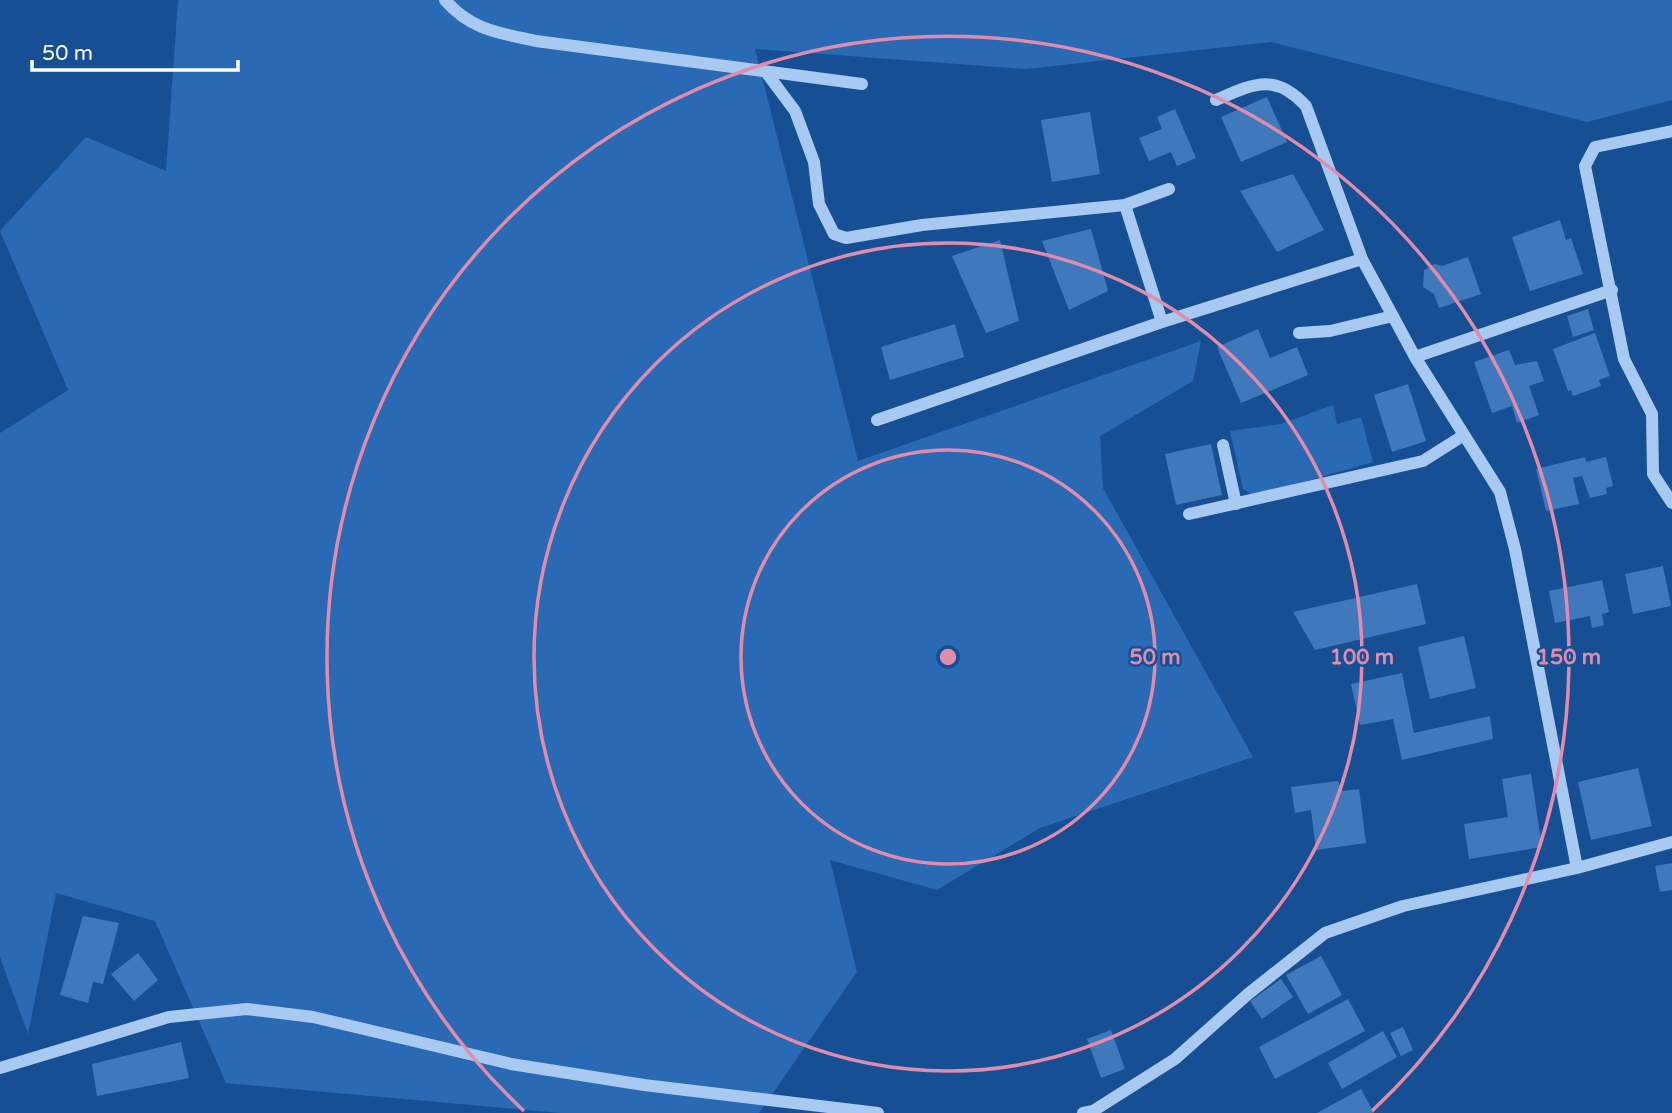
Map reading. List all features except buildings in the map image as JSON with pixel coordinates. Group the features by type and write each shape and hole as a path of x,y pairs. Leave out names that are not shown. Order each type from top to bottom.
{"street":[{"path":"445,0 461,18 496,32 536,41 862,84"},
{"path":"766,72 795,111 814,162 819,204 834,234 846,238 922,225 1125,205 1169,189"},
{"path":"1216,100 1251,85 1263,83 1292,91 1306,106 1362,260 1415,357 1500,492 1515,549 1577,868"},
{"path":"1672,131 1595,147 1585,166 1624,359 1652,414 1653,474 1672,503"},
{"path":"1125,205 1162,322"},
{"path":"877,420 1162,322 1362,260"},
{"path":"1415,357 1612,290"},
{"path":"1299,333 1330,331 1393,316"},
{"path":"1189,514 1423,461 1464,435"},
{"path":"1223,445 1236,504"},
{"path":"1083,1113 1093,1111 1175,1059 1248,994 1325,933 1403,906 1577,868 1672,842"},
{"path":"0,1068 169,1017 247,1009 313,1017 511,1064 644,1085 878,1113"}],"shaded area":[{"path":"178,0 1672,0 1672,100 1587,122 1271,42 1026,69 755,49 858,461 1201,341 1193,381 1100,436 1103,488 1253,757 1040,828 937,890 830,860 857,972 759,1113 561,1113 226,1083 155,921 56,893 28,1034 0,957 0,433 68,390 0,231 86,137 166,171"},
{"path":"1333,405 1337,424 1361,417 1373,462 1254,496 1243,489 1230,431 1281,424"}]}
